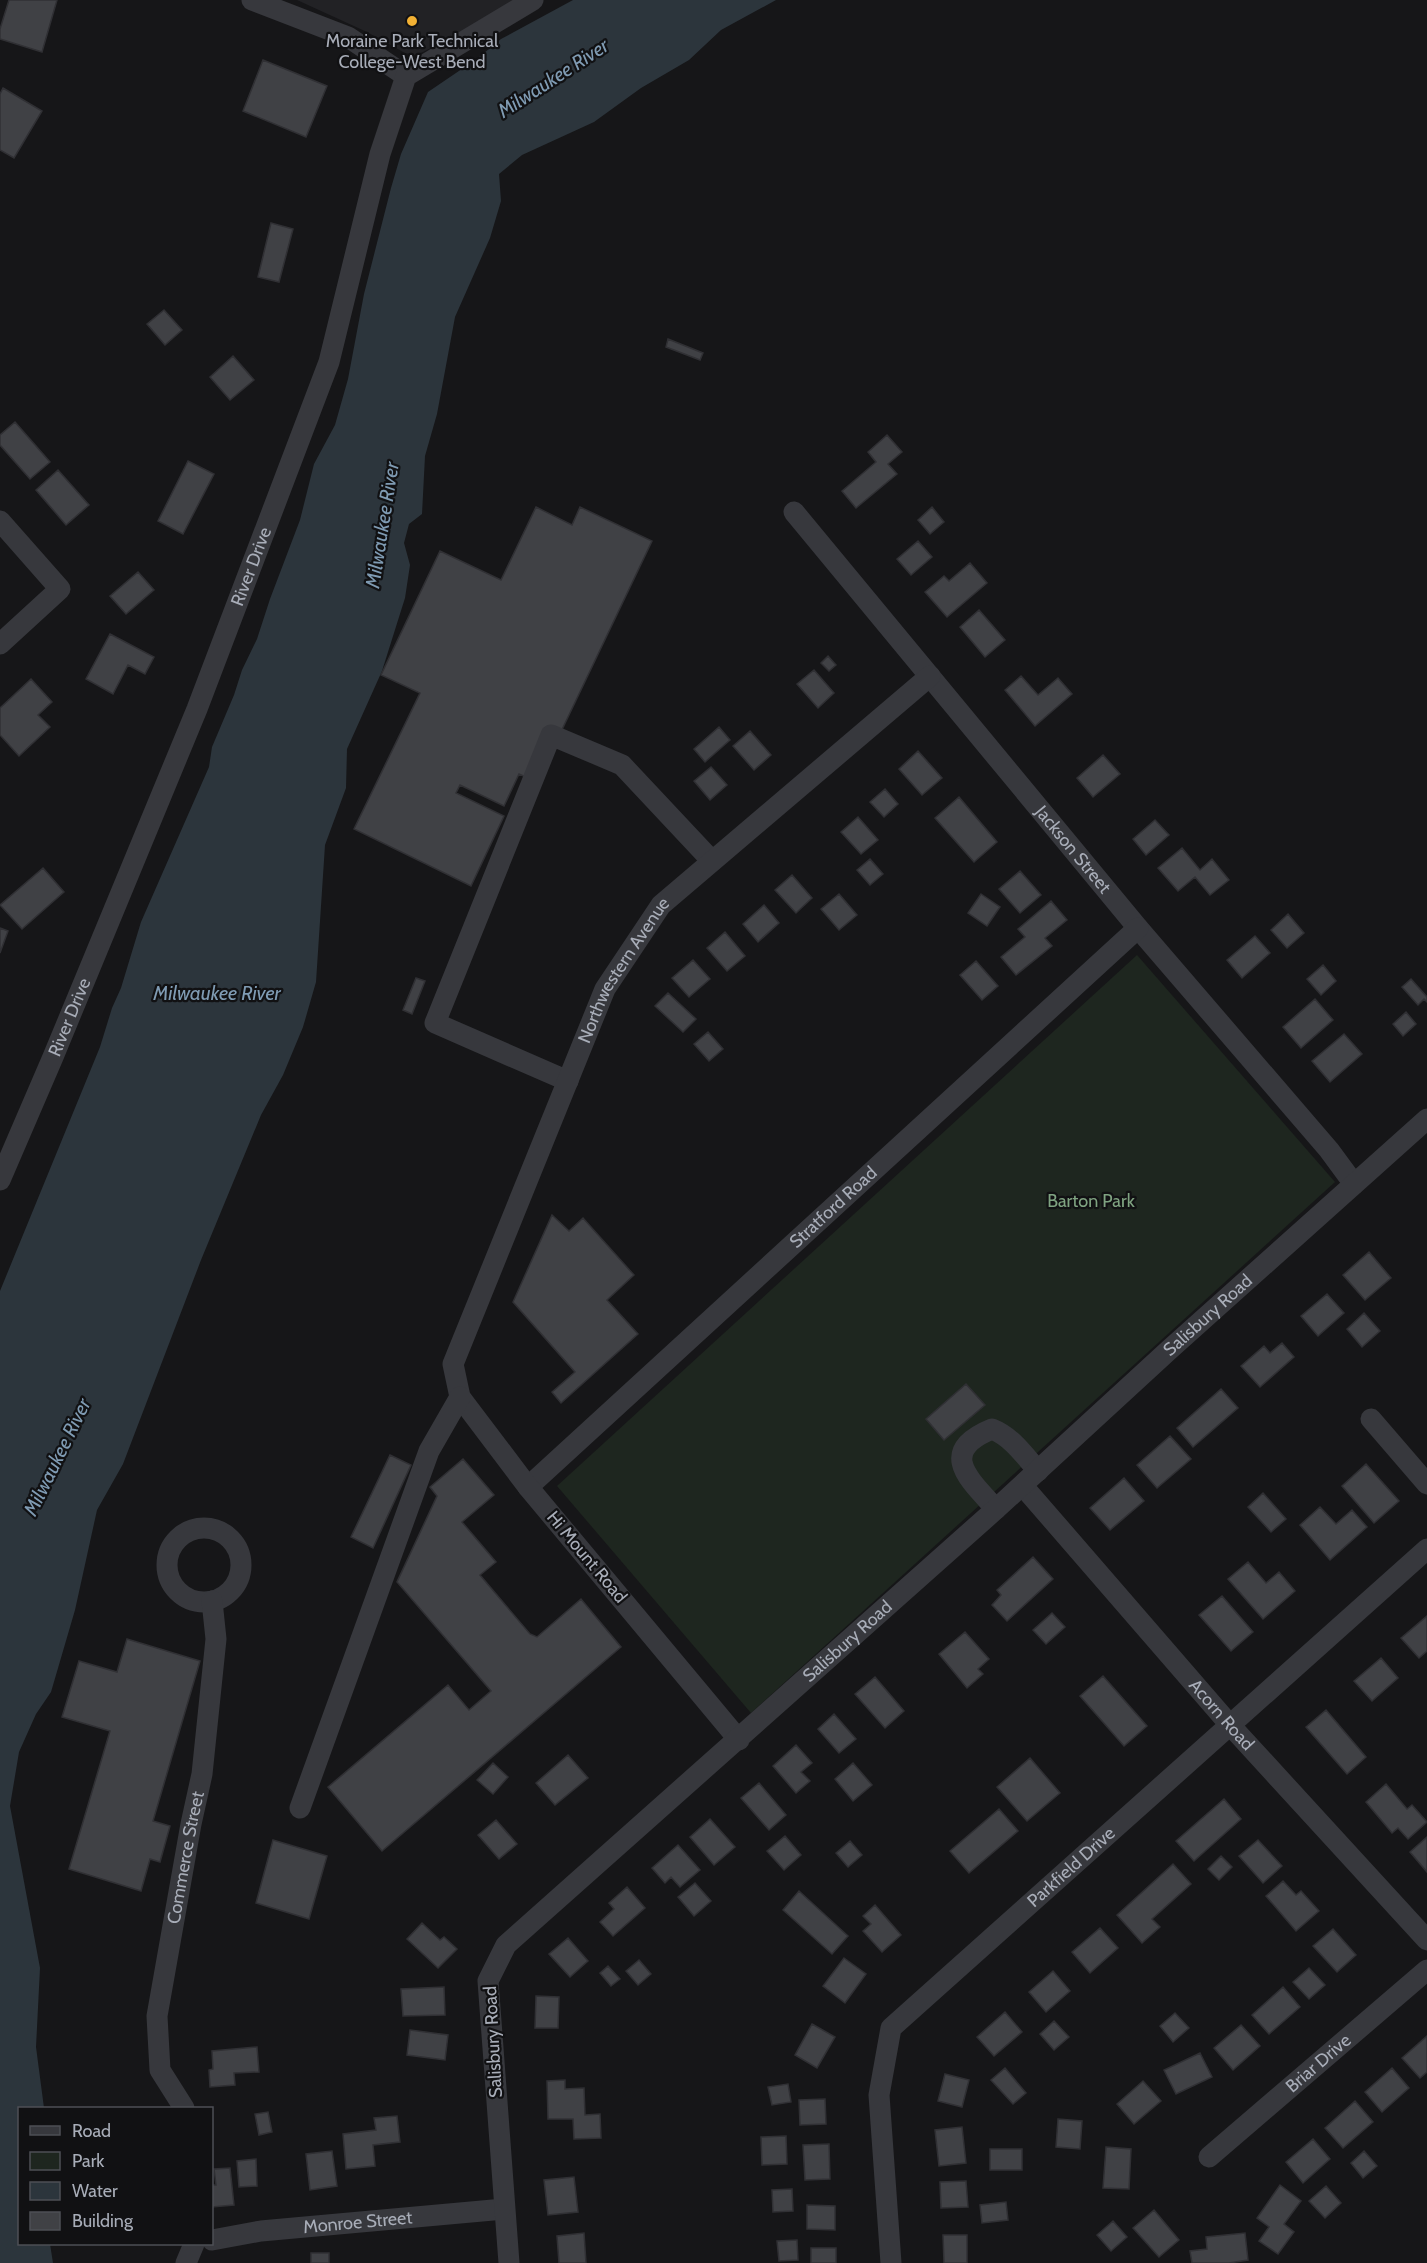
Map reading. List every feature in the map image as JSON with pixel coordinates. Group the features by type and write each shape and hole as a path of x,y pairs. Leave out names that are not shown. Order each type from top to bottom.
{"street":[{"path":"252,0 348,37 406,76 533,0"},
{"name":"River Drive","path":"0,1180 197,709 321,383 380,154 406,76"},
{"name":"Jackson Street","path":"794,512 1138,928 1329,1150 1354,1184"},
{"path":"0,521 60,589 0,644"},
{"name":"Northwestern Avenue","path":"453,1364 605,988 661,905 930,676"},
{"path":"568,1081 435,1023 551,735 622,765 712,861"},
{"name":"Stratford Road","path":"528,1487 1138,928"},
{"name":"Salisbury Road","path":"509,2263 488,1981 506,1945 739,1740 1427,1119"},
{"name":"Hi Mount Road","path":"453,1364 460,1397 528,1487 739,1740"},
{"path":"300,1808 429,1451 460,1397"},
{"path":"1371,1419 1427,1484"},
{"path":"996,1509 971,1481 963,1468 961,1459 963,1449 983,1433 992,1430 1003,1434 1015,1444 1030,1478"},
{"name":"Acorn Road","path":"1030,1478 1230,1725 1427,1940"},
{"name":"Parkfield Drive","path":"891,2263 879,2095 891,2028 1427,1549"},
{"name":"Commerce Street","path":"183,2107 160,2070 157,2016 190,1824 202,1774 216,1639 212,1601"},
{"name":"Briar Drive","path":"1209,2157 1427,1970"},
{"name":"Monroe Street","path":"213,2240 261,2230 504,2209"},
{"path":"186,2263 194,2245"}],"shaded area":[{"name":"Moraine Park Technical College-West Bend","path":"297,0 520,0 414,55 405,53 367,32"}],"green space":[{"name":"Barton Park","path":"1137,955 1335,1182 751,1713 557,1486"}],"water":[{"name":"Milwaukee River","path":"573,0 776,0 721,30 689,60 641,88 594,122 522,155 499,174 501,201 490,238 455,317 437,414 425,456 422,514 409,524 404,543 410,565 405,598 382,671 347,749 346,788 325,845 316,982 303,1027 283,1075 261,1115 201,1260 123,1464 97,1510 75,1610 51,1692 36,1714 19,1752 10,1806 40,1968 36,2047 44,2107 18,2107 18,2245 50,2245 53,2263 0,2263 0,1291 100,1047 141,922 209,767 212,747 242,670 257,639 300,520 314,464 335,425 348,379 364,294 401,154 428,92 478,58 501,39"}],"building":[{"path":"9,0 57,0 42,52 0,39 0,29"},
{"path":"263,60 327,86 306,137 243,111"},
{"path":"3,88 42,111 14,158 0,150 0,94"},
{"path":"271,223 293,229 279,282 258,277"},
{"path":"164,310 182,330 165,345 147,324"},
{"path":"668,339 703,353 700,360 666,347"},
{"path":"233,356 254,380 230,400 210,377"},
{"path":"15,422 50,462 30,479 0,445 0,435"},
{"path":"887,435 902,452 888,464 897,474 856,508 842,491 876,462 868,452"},
{"path":"188,461 214,474 183,534 158,521"},
{"path":"58,470 89,505 66,525 36,490"},
{"path":"536,507 572,525 580,507 652,541 537,782 519,774 504,806 460,785 456,793 504,816 471,886 354,829 420,693 381,675 440,551 501,580"},
{"path":"932,507 944,522 930,534 918,520"},
{"path":"918,541 932,557 911,575 897,559"},
{"path":"970,563 987,583 947,617 925,592 944,576 949,581"},
{"path":"138,572 154,590 126,614 110,596"},
{"path":"979,610 1005,640 985,657 960,627"},
{"path":"110,634 154,657 145,674 128,665 113,694 86,679"},
{"path":"828,656 836,665 829,671 821,663"},
{"path":"814,670 834,693 818,708 797,684"},
{"path":"1021,676 1038,695 1058,678 1072,694 1035,726 1005,690"},
{"path":"31,679 52,702 38,715 50,727 19,756 0,735 0,708"},
{"path":"719,727 730,740 705,762 694,749"},
{"path":"750,731 771,755 754,770 733,746"},
{"path":"918,751 942,778 922,795 899,769"},
{"path":"1103,755 1120,774 1093,797 1077,778"},
{"path":"711,767 727,785 710,800 694,781"},
{"path":"885,789 898,804 884,817 870,802"},
{"path":"959,797 997,842 974,862 935,818"},
{"path":"858,817 878,840 861,854 841,832"},
{"path":"1155,820 1169,835 1146,855 1133,839"},
{"path":"1182,848 1200,870 1212,859 1229,880 1210,895 1195,877 1178,891 1158,868"},
{"path":"870,859 883,874 870,885 857,870"},
{"path":"43,868 64,892 22,929 0,905"},
{"path":"1020,871 1041,895 1020,913 999,889"},
{"path":"792,875 812,898 796,913 775,890"},
{"path":"839,894 857,915 839,930 821,909"},
{"path":"981,894 1000,907 987,926 968,913"},
{"path":"1051,901 1067,920 1045,938 1052,946 1016,975 1001,957 1025,937 1018,929"},
{"path":"764,905 779,923 758,942 743,924"},
{"path":"1288,914 1304,933 1287,948 1271,930"},
{"path":"0,928 8,931 0,953"},
{"path":"725,932 745,956 727,971 707,948"},
{"path":"1255,936 1270,953 1242,978 1227,960"},
{"path":"693,960 710,979 689,997 672,978"},
{"path":"976,961 998,986 982,1000 960,975"},
{"path":"1323,965 1336,981 1321,995 1307,979"},
{"path":"416,978 425,981 412,1014 403,1010"},
{"path":"1411,979 1427,997 1427,1002 1424,999 1418,1005 1402,987"},
{"path":"668,993 696,1019 683,1032 655,1006"},
{"path":"1315,999 1333,1020 1301,1048 1283,1027"},
{"path":"1406,1012 1416,1024 1403,1036 1393,1024"},
{"path":"708,1032 723,1049 709,1061 694,1044"},
{"path":"1344,1034 1362,1054 1330,1082 1312,1061"},
{"path":"552,1215 569,1231 583,1218 634,1275 607,1300 638,1334 561,1403 552,1392 575,1372 513,1302"},
{"path":"1369,1252 1391,1278 1365,1300 1343,1275"},
{"path":"1327,1294 1344,1313 1318,1336 1301,1316"},
{"path":"1364,1313 1380,1331 1362,1347 1347,1329"},
{"path":"1282,1343 1294,1357 1260,1387 1241,1366 1264,1346 1270,1353"},
{"path":"966,1384 985,1405 944,1440 926,1419"},
{"path":"1221,1389 1238,1408 1193,1447 1177,1428"},
{"path":"1170,1436 1191,1459 1157,1488 1137,1465"},
{"path":"390,1455 411,1465 373,1548 351,1537"},
{"path":"463,1459 494,1495 462,1522 496,1562 480,1575 530,1634 537,1637 581,1599 621,1647 382,1851 328,1787 448,1685 469,1710 491,1691 397,1582 437,1496 430,1487"},
{"path":"1366,1464 1399,1501 1374,1523 1342,1486"},
{"path":"1124,1478 1144,1501 1110,1530 1090,1508"},
{"path":"1263,1493 1286,1519 1271,1532 1248,1507"},
{"path":"1320,1507 1336,1524 1352,1510 1367,1527 1330,1560 1300,1525"},
{"path":"1033,1557 1053,1579 1007,1621 992,1605 1001,1595 997,1590"},
{"path":"1248,1562 1266,1583 1279,1572 1295,1591 1263,1619 1228,1579"},
{"path":"1222,1596 1253,1632 1231,1651 1199,1615"},
{"path":"1052,1613 1065,1627 1046,1644 1033,1630"},
{"path":"1427,1616 1427,1651 1419,1658 1401,1638"},
{"path":"965,1632 989,1659 978,1669 983,1674 967,1688 939,1654"},
{"path":"127,1639 200,1661 153,1821 170,1826 160,1862 150,1859 141,1891 69,1869 110,1731 62,1717 79,1661 117,1672"},
{"path":"1381,1658 1398,1678 1372,1701 1354,1681"},
{"path":"1103,1676 1147,1726 1124,1746 1080,1696"},
{"path":"875,1677 904,1711 885,1728 855,1694"},
{"path":"1326,1710 1366,1757 1347,1774 1306,1727"},
{"path":"834,1714 856,1739 839,1753 818,1729"},
{"path":"796,1745 812,1763 801,1772 810,1781 796,1793 773,1766"},
{"path":"568,1755 588,1778 555,1805 536,1783"},
{"path":"1030,1758 1060,1793 1027,1821 997,1787"},
{"path":"493,1763 508,1777 493,1794 477,1780"},
{"path":"853,1763 872,1785 853,1801 835,1779"},
{"path":"759,1783 786,1815 769,1830 741,1798"},
{"path":"1386,1784 1407,1809 1412,1805 1427,1822 1408,1839 1398,1828 1392,1833 1366,1802"},
{"path":"1224,1799 1241,1819 1194,1861 1176,1841"},
{"path":"999,1809 1018,1831 969,1873 950,1851"},
{"path":"710,1819 735,1847 714,1865 690,1837"},
{"path":"496,1820 517,1844 499,1859 478,1835"},
{"path":"785,1836 801,1855 784,1870 767,1851"},
{"path":"1427,1837 1427,1872 1410,1852"},
{"path":"273,1840 327,1856 309,1919 256,1903"},
{"path":"1258,1840 1282,1866 1263,1883 1239,1856"},
{"path":"850,1841 862,1855 848,1867 836,1853"},
{"path":"678,1845 700,1870 680,1887 671,1877 665,1883 652,1868"},
{"path":"1221,1856 1232,1867 1219,1880 1208,1869"},
{"path":"1173,1864 1191,1884 1152,1919 1160,1927 1142,1943 1117,1915"},
{"path":"1283,1881 1296,1895 1301,1891 1319,1911 1296,1931 1266,1896"},
{"path":"695,1883 711,1901 694,1916 678,1897"},
{"path":"627,1887 645,1908 613,1936 600,1922 614,1909 609,1903"},
{"path":"799,1891 848,1936 832,1954 783,1910"},
{"path":"875,1905 901,1935 882,1952 863,1931 871,1924 863,1916"},
{"path":"422,1923 440,1940 444,1937 457,1949 438,1968 407,1939"},
{"path":"1100,1928 1118,1948 1090,1973 1072,1952"},
{"path":"1333,1929 1356,1955 1337,1972 1313,1946"},
{"path":"568,1938 588,1961 570,1977 549,1954"},
{"path":"844,1958 866,1974 845,2003 823,1986"},
{"path":"639,1960 651,1974 638,1985 626,1971"},
{"path":"608,1966 620,1979 611,1986 600,1973"},
{"path":"1309,1968 1325,1985 1309,1999 1293,1982"},
{"path":"1053,1971 1070,1991 1046,2012 1029,1992"},
{"path":"444,1987 445,2015 403,2016 401,1989"},
{"path":"1283,1987 1300,2007 1269,2034 1252,2015"},
{"path":"536,1996 559,1997 558,2028 535,2028"},
{"path":"1005,2012 1022,2032 994,2056 977,2037"},
{"path":"1175,2013 1189,2028 1173,2042 1160,2026"},
{"path":"1054,2021 1069,2037 1054,2050 1040,2034"},
{"path":"812,2024 835,2037 817,2068 795,2055"},
{"path":"1241,2025 1260,2046 1233,2070 1214,2048"},
{"path":"410,2030 448,2035 445,2060 407,2055"},
{"path":"1427,2036 1427,2072 1420,2078 1402,2058"},
{"path":"257,2047 259,2072 234,2073 235,2085 210,2087 209,2070 213,2069 212,2051"},
{"path":"1200,2053 1212,2077 1176,2094 1164,2070"},
{"path":"1005,2068 1026,2093 1013,2104 991,2080"},
{"path":"1392,2068 1409,2088 1382,2112 1365,2092"},
{"path":"945,2074 969,2080 962,2107 938,2101"},
{"path":"565,2080 565,2089 584,2088 585,2115 600,2114 601,2138 574,2139 573,2119 548,2119 547,2081"},
{"path":"1143,2081 1161,2101 1134,2124 1117,2104"},
{"path":"788,2084 791,2102 772,2105 768,2087"},
{"path":"825,2099 826,2124 800,2125 799,2100"},
{"path":"1355,2101 1373,2122 1343,2148 1325,2128"},
{"path":"268,2112 272,2132 259,2135 255,2114"},
{"path":"397,2116 400,2142 373,2145 375,2166 346,2169 343,2134 376,2130 374,2118"},
{"path":"1058,2119 1082,2121 1080,2149 1056,2147"},
{"path":"962,2127 966,2163 939,2166 935,2130"},
{"path":"786,2136 787,2164 762,2165 761,2137"},
{"path":"1313,2139 1330,2159 1303,2183 1286,2162"},
{"path":"829,2144 830,2179 805,2180 803,2145"},
{"path":"1106,2147 1131,2149 1129,2189 1103,2188"},
{"path":"990,2149 1022,2149 1022,2170 990,2170"},
{"path":"332,2151 337,2186 310,2190 306,2154"},
{"path":"1364,2151 1377,2166 1363,2178 1351,2163"},
{"path":"256,2159 257,2186 239,2187 237,2161"},
{"path":"230,2168 234,2205 213,2207 213,2185 216,2185 214,2169"},
{"path":"574,2177 578,2212 548,2215 544,2180"},
{"path":"966,2181 968,2207 941,2208 940,2182"},
{"path":"1280,2185 1301,2201 1284,2224 1294,2232 1278,2254 1259,2241 1269,2227 1257,2218"},
{"path":"1326,2186 1341,2203 1325,2218 1309,2201"},
{"path":"792,2189 793,2211 773,2212 772,2190"},
{"path":"1006,2202 1008,2220 982,2223 980,2205"},
{"path":"807,2205 835,2206 835,2230 807,2229"},
{"path":"1154,2210 1179,2240 1159,2257 1133,2228"},
{"path":"1113,2221 1127,2237 1111,2251 1097,2235"},
{"path":"584,2233 586,2263 559,2263 557,2236"},
{"path":"1245,2233 1248,2260 1229,2263 1192,2263 1190,2251 1207,2249 1206,2237"},
{"path":"943,2235 967,2235 967,2263 944,2263"},
{"path":"797,2240 798,2260 779,2261 777,2241"},
{"path":"811,2248 836,2248 836,2263 811,2263"},
{"path":"311,2253 329,2253 329,2263 311,2263"}],"place":[{"name":"Moraine Park Technical College-West Bend","path":"412,21"}]}
